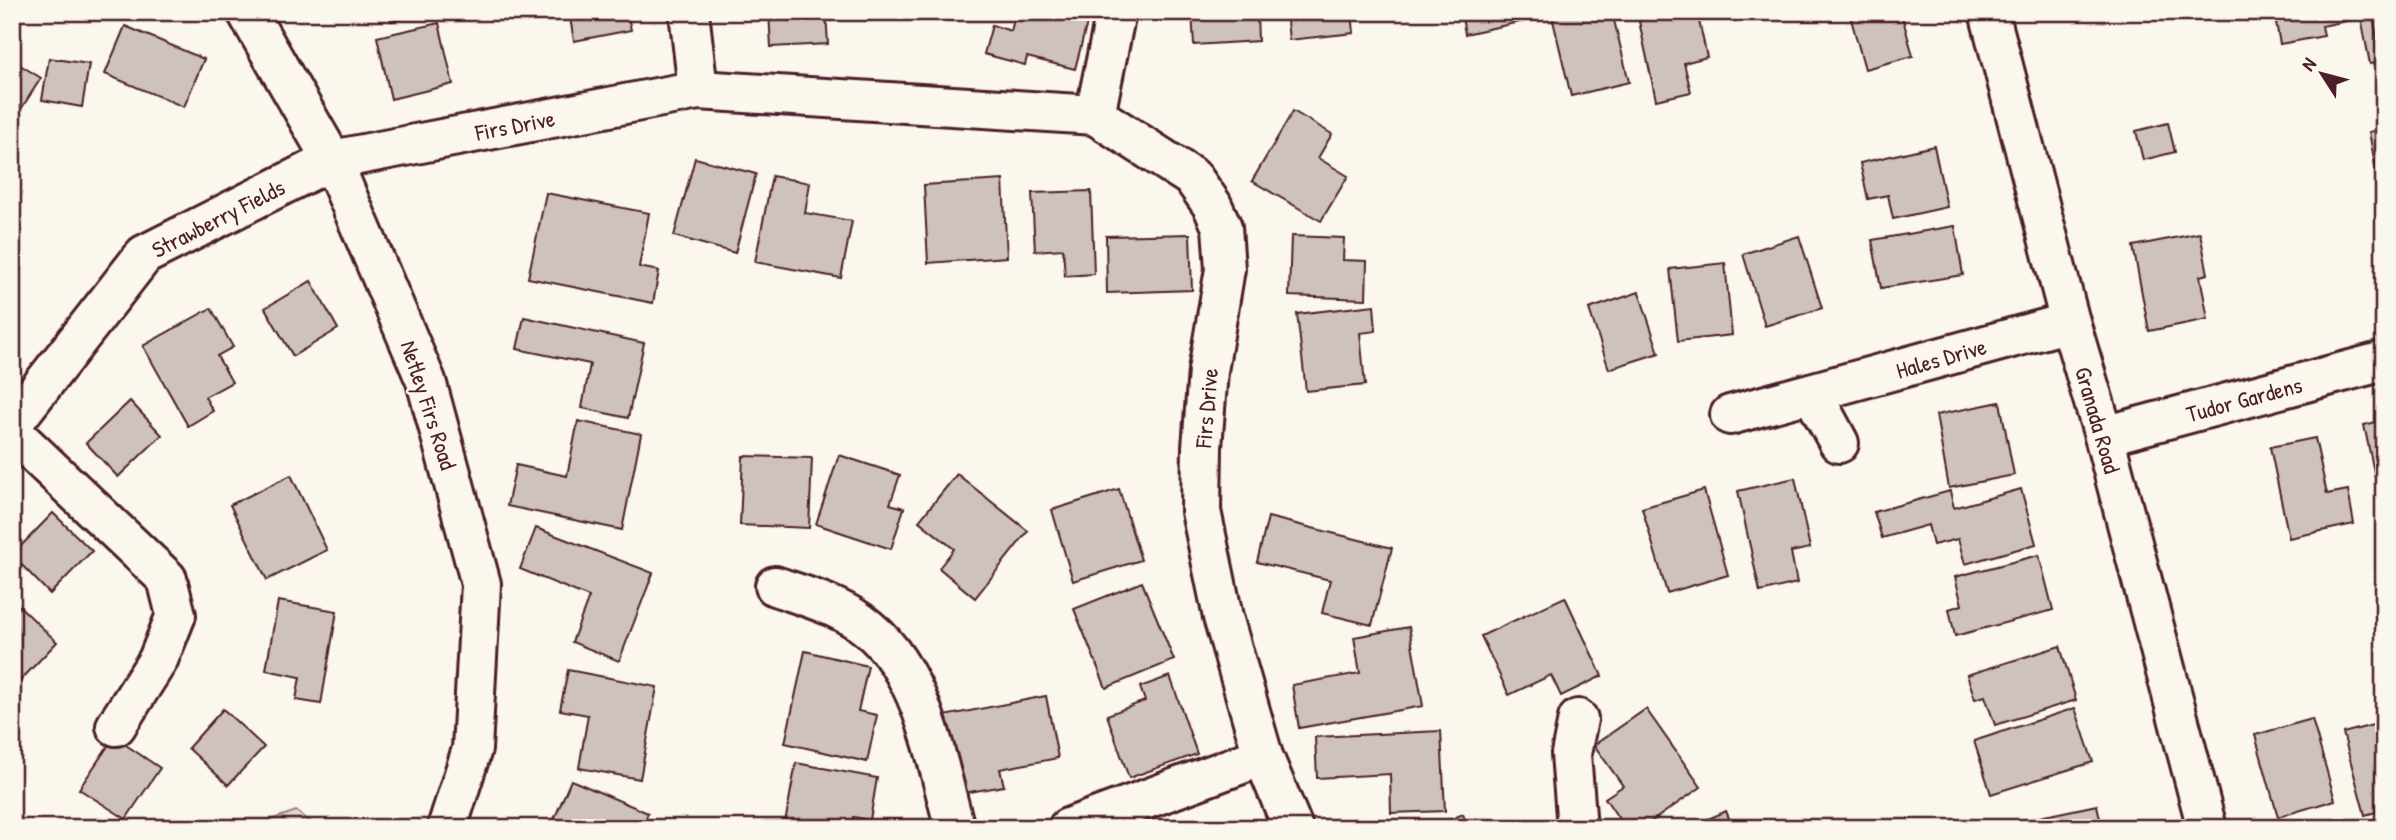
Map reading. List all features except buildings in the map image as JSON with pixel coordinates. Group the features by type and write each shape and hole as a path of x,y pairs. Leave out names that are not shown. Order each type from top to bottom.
{"street":[{"name":"Netley Firs Road","path":"247,12 332,160 426,381 481,584 472,749 447,828"},
{"path":"689,12 698,90"},
{"path":"1095,115 1116,12"},
{"name":"Granada Road","path":"1989,12 2207,828"},
{"name":"Firs Drive","path":"332,160 698,90 1095,115 1193,178 1212,205 1222,228 1225,269 1208,371 1200,511 1223,617 1263,756 1293,828"},
{"name":"Strawberry Fields","path":"12,424 144,255 332,160"},
{"name":"Hales Drive","path":"1730,415 2070,322"},
{"name":"Tudor Gardens","path":"2104,436 2384,361"},
{"path":"1812,394 1839,443"},
{"path":"12,432 167,579 176,615 158,660 116,726"},
{"path":"775,586 844,612 862,623 889,650 909,678 919,702 955,828"},
{"path":"1577,828 1571,754 1578,719"},
{"path":"1068,828 1263,756"}],"shaded area":[{"path":"296,811 319,828 247,828"}]}
